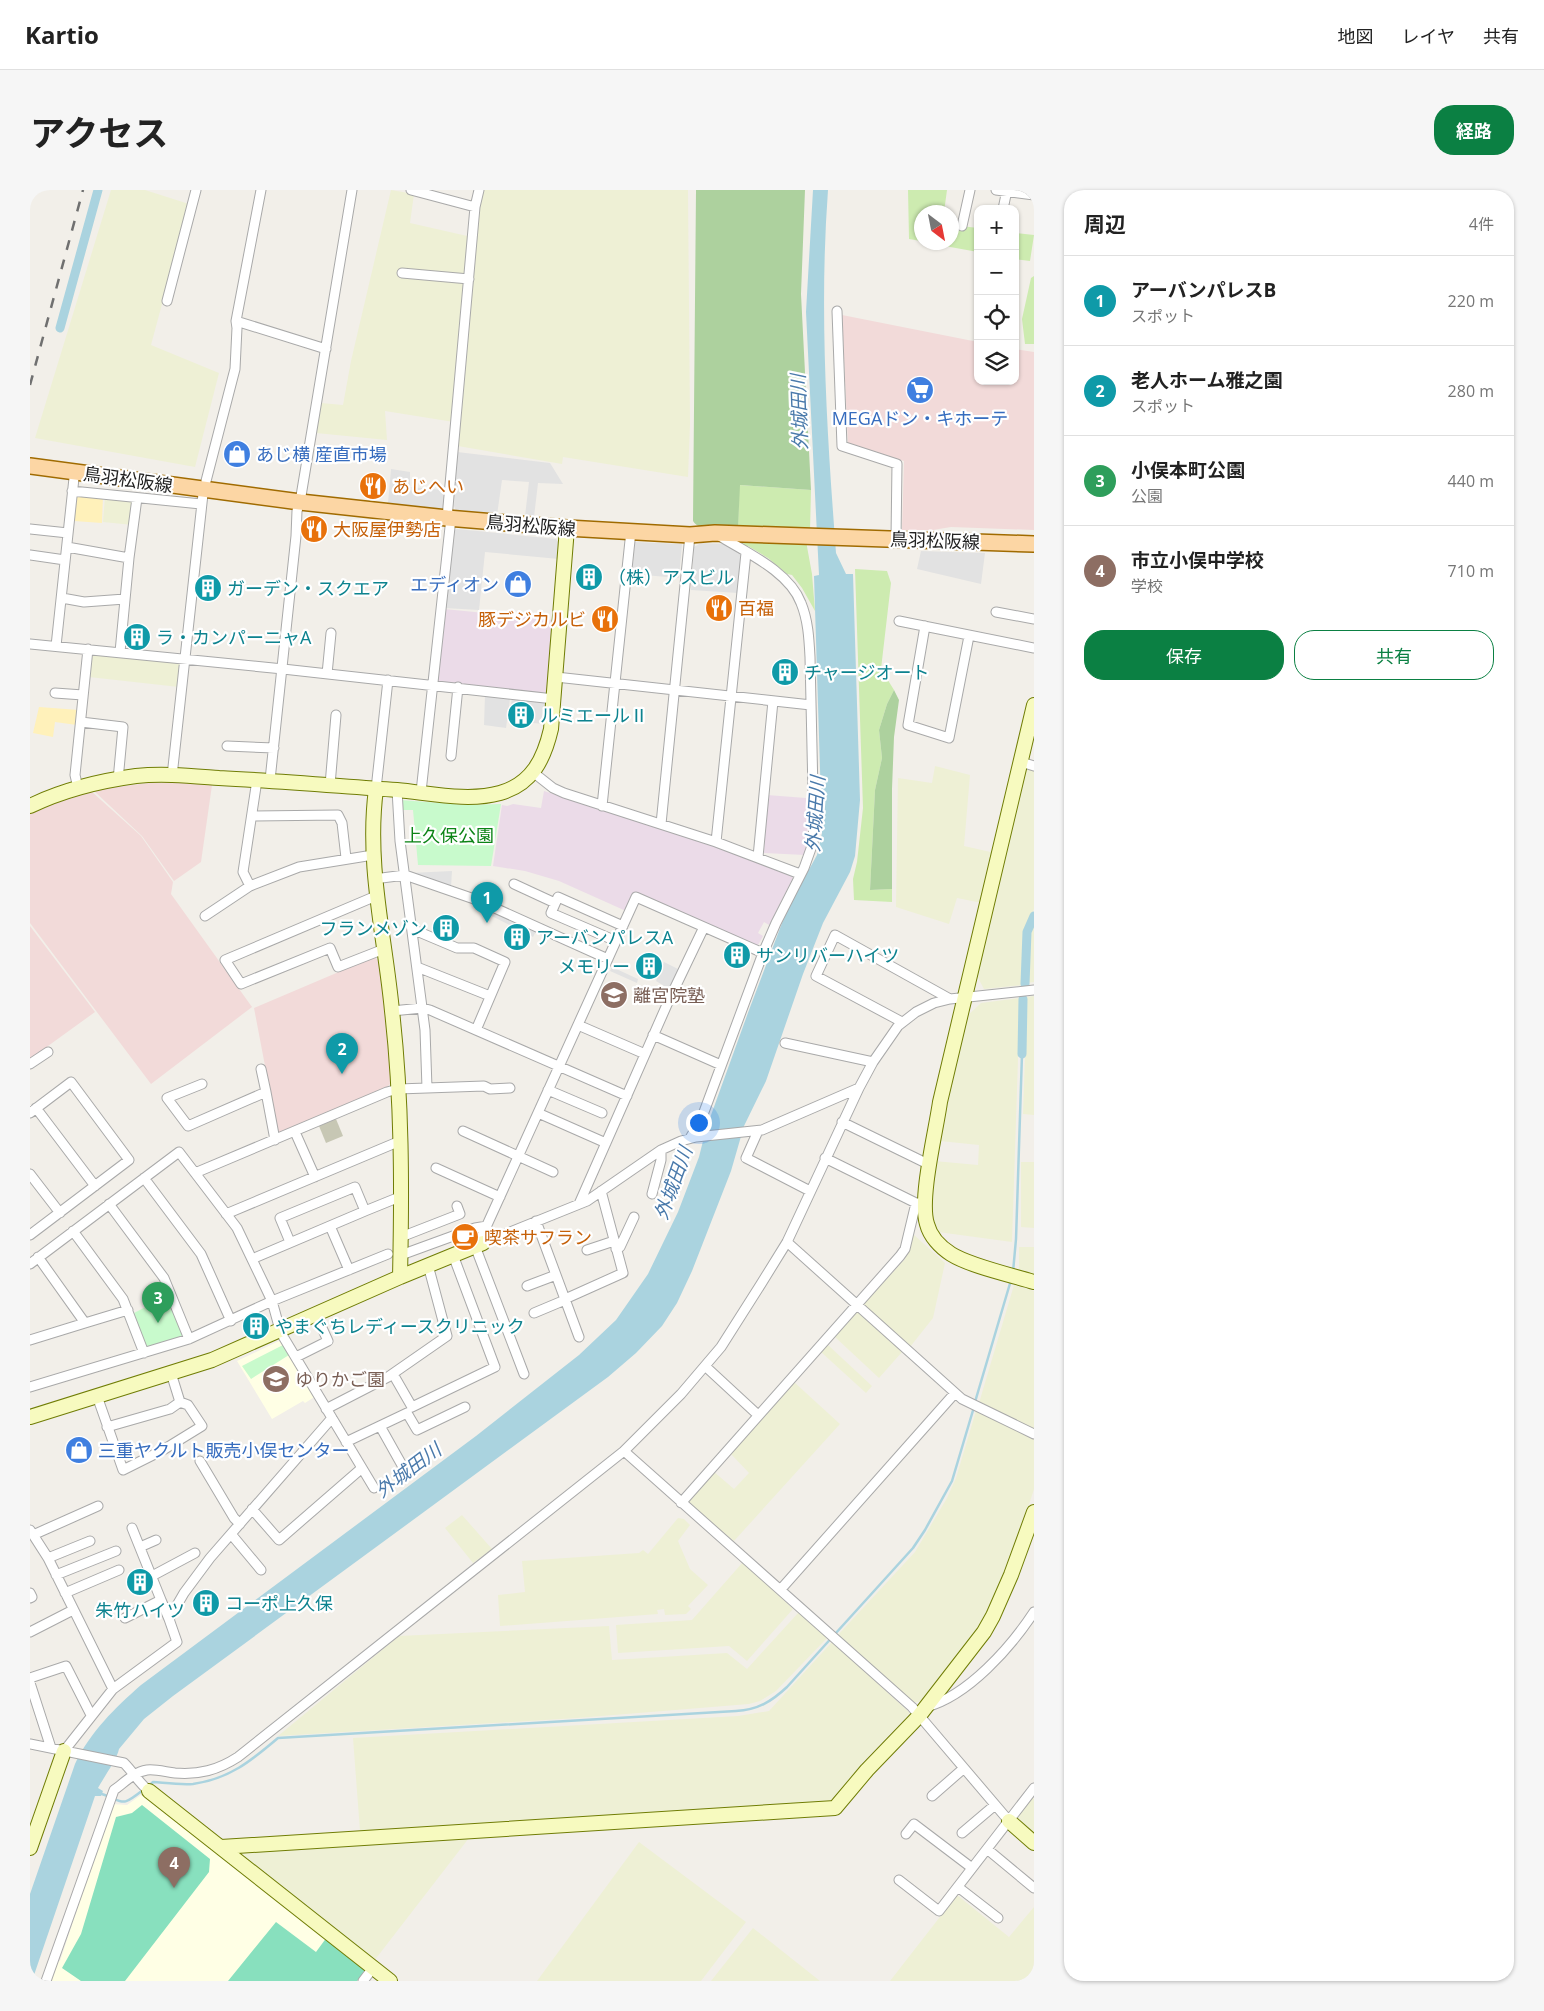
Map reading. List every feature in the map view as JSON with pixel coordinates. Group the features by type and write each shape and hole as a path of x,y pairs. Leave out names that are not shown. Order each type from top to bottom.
{"main road":[{"name":"鳥羽松阪線","path":"30,466 300,502 449,518 568,528 690,535 715,533 1034,544"}],"street":[{"path":"167,301 196,190"},
{"path":"206,481 235,368 236,321 261,190"},
{"path":"250,886 243,872 252,816 274,748 298,511 352,190"},
{"path":"411,190 435,193 475,207"},
{"path":"420,792 433,685 449,518 475,207 480,190"},
{"path":"962,226 970,190"},
{"path":"996,190 1034,195"},
{"path":"1003,205 1007,191"},
{"path":"402,273 469,278"},
{"path":"837,311 842,446 897,464 896,539"},
{"path":"236,321 326,349"},
{"path":"56,646 74,478"},
{"path":"72,492 137,498 202,499 172,776"},
{"path":"120,652 137,498"},
{"path":"30,806 78,788 136,776 264,780 460,796 493,794 518,785 534,773 547,744 554,699 568,528"},
{"path":"30,529 68,533"},
{"path":"602,806 631,531"},
{"path":"693,1138 763,952 808,860 814,830 815,795 813,793 809,641 806,618 801,603 793,589 779,574 715,533"},
{"path":"661,824 690,535"},
{"path":"67,547 129,558"},
{"path":"716,842 746,553"},
{"path":"30,555 65,560"},
{"path":"62,598 84,602 125,600"},
{"path":"996,612 1034,619"},
{"path":"900,621 1034,648"},
{"path":"925,626 908,725 950,738 969,636"},
{"path":"327,674 331,633"},
{"path":"31,646 56,646 282,668 554,699"},
{"path":"78,788 76,775 88,649"},
{"path":"556,677 810,705"},
{"path":"388,680 373,821 372,855 392,1011 398,1089 402,1196 401,1237 394,1254 400,1276"},
{"path":"451,756 458,687"},
{"path":"56,693 83,696"},
{"path":"758,857 773,701"},
{"path":"681,1503 905,1249 930,1165 957,998 1027,764 1034,705"},
{"path":"330,785 336,715"},
{"path":"81,722 122,727 118,780"},
{"path":"227,746 274,748"},
{"path":"534,773 553,788 564,793 716,842 800,874"},
{"path":"397,790 400,840 425,1030 427,1088"},
{"path":"252,816 338,815 342,823 346,858"},
{"path":"205,916 250,886 299,867 372,855"},
{"path":"374,879 405,875 477,900 608,959"},
{"path":"514,884 555,903"},
{"path":"376,896 225,960 241,984 330,948 338,967 384,949"},
{"path":"616,941 551,912 555,903 558,897 623,926"},
{"path":"524,1374 479,1245 636,897 763,952"},
{"path":"579,1204 653,1035 704,927"},
{"path":"412,929 457,948 474,948 505,962 476,1030"},
{"path":"902,1022 816,976 835,935 957,998"},
{"path":"417,967 490,996"},
{"path":"46,1981 114,1790 136,1774 148,1770 178,1773 208,1772 238,1757 624,1451 661,1415 705,1366 730,1333 787,1242 842,1122 873,1062 902,1022 924,1007 957,998 1034,990"},
{"path":"392,1011 422,1008 627,1096"},
{"path":"578,1025 645,1054"},
{"path":"653,1035 721,1065"},
{"path":"785,1043 873,1062"},
{"path":"30,1064 48,1052"},
{"path":"261,1069 275,1140"},
{"path":"30,1235 130,1160 71,1082 33,1110 95,1186"},
{"path":"202,1084 167,1098 188,1126 266,1092"},
{"path":"195,1173 398,1089 484,1086 490,1089 510,1088"},
{"path":"30,1417 212,1360 400,1276 579,1204 602,1191 661,1150 693,1138 756,1131 859,1088"},
{"path":"548,1090 602,1113"},
{"path":"538,1113 606,1143"},
{"path":"842,1122 930,1165"},
{"path":"463,1131 552,1172"},
{"path":"756,1131 746,1158 810,1191"},
{"path":"295,1132 315,1177"},
{"path":"226,1214 400,1141"},
{"path":"652,1194 661,1160 661,1150"},
{"path":"30,1264 179,1152 237,1228 272,1301 280,1330 374,1488"},
{"path":"825,1158 920,1203 932,1235 951,1254 1034,1282"},
{"path":"436,1168 500,1197"},
{"path":"30,1174 60,1213"},
{"path":"144,1178 201,1254 231,1321"},
{"path":"290,1242 280,1218 355,1187 365,1211"},
{"path":"534,1313 623,1274 602,1191"},
{"path":"252,1259 402,1196"},
{"path":"109,1204 164,1278 189,1339"},
{"path":"401,1237 460,1214 457,1206"},
{"path":"587,1250 615,1245 620,1247 634,1217"},
{"path":"536,1221 579,1337"},
{"path":"330,1226 349,1270"},
{"path":"30,1387 189,1339 272,1301 349,1270 475,1228 487,1226"},
{"path":"73,1231 123,1298 144,1353"},
{"path":"787,1242 955,1393 969,1402 1034,1434"},
{"path":"392,1374 412,1407 495,1367 453,1255"},
{"path":"38,1258 85,1322"},
{"path":"326,1408 392,1374 446,1336 428,1266"},
{"path":"527,1286 556,1274"},
{"path":"30,1340 128,1310"},
{"path":"296,1357 328,1341 318,1319"},
{"path":"705,1366 758,1415"},
{"path":"171,1373 180,1402"},
{"path":"781,1590 955,1393"},
{"path":"97,1396 123,1470 163,1450 202,1426 188,1405 180,1402"},
{"path":"108,1427 170,1409 180,1402"},
{"path":"346,1442 407,1413 417,1430 466,1407"},
{"path":"169,1618 195,1576 332,1418"},
{"path":"380,1426 402,1467"},
{"path":"624,1451 833,1636 923,1712 963,1769 1009,1821 1034,1843"},
{"path":"200,1461 234,1518 240,1524"},
{"path":"252,1509 280,1540 362,1468"},
{"path":"98,1506 32,1532 48,1558 113,1689"},
{"path":"221,1847 829,1809 839,1805 867,1770 923,1712 984,1632 1031,1536 1034,1512"},
{"path":"30,1848 62,1750 113,1689 177,1642 132,1528"},
{"path":"231,1534 261,1570"},
{"path":"140,1547 156,1540"},
{"path":"48,1558 90,1541"},
{"path":"56,1576 116,1551"},
{"path":"152,1576 194,1553"},
{"path":"65,1593 119,1570"},
{"path":"30,1593 32,1597 30,1598"},
{"path":"125,1618 161,1600"},
{"path":"30,1632 74,1610"},
{"path":"923,1712 952,1696 1003,1654 1034,1612"},
{"path":"30,1678 66,1666 91,1715"},
{"path":"31,1688 62,1750"},
{"path":"30,1744 124,1763 136,1774 146,1788 390,1981"},
{"path":"932,1796 963,1769"},
{"path":"900,1880 939,1911 1034,1788"},
{"path":"962,1833 995,1805"},
{"path":"906,1834 914,1824 972,1868"},
{"path":"987,1849 1034,1888"},
{"path":"958,1887 998,1918"},
{"path":"363,1981 374,1968"}],"shaded area":[{"path":"111,190 145,190 189,204 151,345 219,373 195,467 35,438"},
{"path":"391,190 414,194 410,223 476,238 480,204 484,190 688,190 690,424 688,477 563,457 562,464 458,446 460,423 385,411 387,440 316,433 321,403 343,405 351,361"},
{"path":"842,315 974,341 974,385 1019,385 1019,350 1034,352 1034,530 951,527 933,530 902,530 904,461 848,445"},
{"path":"457,452 550,463 563,484 538,483 534,517 525,516 529,482 502,480 497,515 456,511 454,506"},
{"path":"391,469 410,472 410,487 444,490 443,509 388,503"},
{"path":"105,497 133,500 133,525 103,522"},
{"path":"455,530 556,539 560,545 559,559 485,552 479,610 444,608 450,544 454,542"},
{"path":"635,542 682,544 679,578 632,574"},
{"path":"701,543 728,544 742,554 738,593 691,590 694,547"},
{"path":"921,551 985,553 981,584 917,569"},
{"path":"444,609 554,620 547,693 436,684"},
{"path":"90,651 183,660 179,687 89,677"},
{"path":"485,695 510,699 506,728 484,725"},
{"path":"512,696 547,700 544,724 533,723 534,708 511,706"},
{"path":"935,766 970,775 964,846 995,853 982,903 957,898 949,924 896,907 898,778 932,783"},
{"path":"1024,768 1034,770 1034,909 1025,930 1023,985 984,989 976,974"},
{"path":"173,782 212,785 201,862 174,881 142,836 93,790"},
{"path":"91,791 141,836 173,882 171,894 252,1007 151,1084 30,923 30,812 58,798"},
{"path":"544,791 729,850 791,874 793,878 769,925 764,922 758,933 763,936 757,947 635,892 626,911 559,881 525,871 493,866 502,805 513,804 541,808"},
{"path":"767,795 806,798 808,826 805,855 764,853"},
{"path":"452,871 451,887 410,873"},
{"path":"477,903 536,931 533,937 476,908"},
{"path":"1034,925 1034,982 1027,983 1030,936"},
{"path":"30,926 95,1012 30,1059"},
{"path":"374,957 380,961 392,1082 386,1088 278,1134 254,1008"},
{"path":"664,962 680,970 671,990 656,981"},
{"path":"612,967 638,979 637,983 610,971"},
{"path":"1034,996 1034,1115 1023,1114 1027,997"},
{"path":"1020,998 1012,1242 938,1232 932,1216 934,1161 978,1165 979,1145 940,1141 965,1018 981,1003"},
{"path":"336,1119 343,1136 326,1143 319,1126"},
{"path":"1021,1162 1034,1162 1034,1228 1021,1227"},
{"path":"913,1234 945,1263 933,1318 910,1347 863,1305 905,1259"},
{"path":"1019,1247 1034,1247 1034,1277 1019,1272"},
{"path":"1014,1285 1034,1291 1034,1430 979,1403"},
{"path":"858,1311 902,1352 879,1378 835,1337"},
{"name":"ゆりかご園","path":"279,1341 282,1342 316,1396 305,1403 303,1401 272,1419 237,1361"},
{"path":"828,1345 872,1386 866,1393 821,1352"},
{"path":"794,1382 840,1424 734,1541 686,1502 713,1471 734,1489 749,1473 730,1453"},
{"path":"976,1411 1034,1439 1034,1489 1020,1533 989,1609 971,1640 922,1702 913,1702 837,1636 915,1552 947,1498 956,1478"},
{"path":"462,1515 492,1549 473,1563 445,1528"},
{"path":"678,1518 684,1519 690,1525 678,1541 690,1569 708,1585 688,1606 691,1609 686,1614 665,1615 664,1609 657,1610 658,1614 500,1626 498,1595 525,1592 522,1561 639,1553 643,1550 648,1554"},
{"path":"743,1562 793,1609 747,1661 729,1646 618,1653 616,1625 692,1620"},
{"path":"799,1612 829,1636 776,1691 760,1701 749,1704 577,1718 278,1736 399,1636 609,1626 612,1660 727,1653 747,1669"},
{"path":"832,1642 910,1713 863,1762 832,1800 818,1804 360,1831 353,1738 738,1716 769,1711"},
{"path":"141,1795 232,1866 234,1864 365,1971 357,1981 50,1981 56,1961 60,1961 112,1804 127,1805"},
{"path":"1032,1797 1034,1799 1034,1835 1016,1819"},
{"path":"469,1838 374,1961 233,1850"},
{"path":"639,1842 746,1922 701,1981 537,1981"},
{"path":"957,1895 1009,1937 1034,1907 1034,1981 890,1981"},
{"path":"753,1928 820,1981 711,1981"}],"green space":[{"path":"696,190 805,190 801,294 811,490 740,485 738,528 707,528 696,525 693,521"},
{"path":"908,190 947,190 945,205 914,205 914,240 909,239"},
{"path":"959,226 974,228 974,251 959,249"},
{"path":"1019,233 1034,235 1030,261 1019,260"},
{"path":"1034,276 1034,344 1025,344 1022,319 1031,278"},
{"path":"739,485 811,490 810,531 738,528"},
{"path":"730,540 806,541 812,574 815,611 792,575 787,574 768,558 748,546 745,550"},
{"path":"855,569 887,571 891,583 881,669 894,690 887,704 879,730 882,758 875,790 870,890 892,889 892,902 854,900 853,879 857,862 863,808"},
{"path":"894,690 899,700 894,737 892,789 892,889 870,890 875,790 882,758 879,730 887,704"},
{"name":"上久保公園","path":"401,800 465,805 501,804 491,866 418,865 413,810 401,810"},
{"path":"167,1296 183,1334 180,1338 149,1348 145,1343 134,1313"},
{"path":"283,1345 289,1355 251,1379 242,1366"},
{"path":"142,1805 210,1859 209,1872 125,1981 81,1981 62,1968 81,1934 116,1817 132,1813"},
{"path":"276,1922 316,1952 327,1937 364,1967 365,1971 357,1981 228,1981"}],"sand":[{"path":"75,493 103,495 102,523 74,521"},
{"path":"39,707 79,710 77,725 55,722 53,737 33,733"}],"water":[{"path":"813,190 828,190 825,235 824,326 830,462 836,553 846,574 853,574 860,800 855,856 850,872 823,923 803,974 766,1081 744,1126 731,1171 692,1271 677,1303 662,1326 636,1353 608,1377 144,1719 119,1749 98,1788 103,1791 101,1796 95,1796 32,1981 30,1981 30,1894 75,1764 88,1741 104,1721 141,1685 476,1436 579,1355 616,1320 648,1274 678,1212 699,1157 706,1129 782,923 817,855 822,833 814,576 819,575 806,312"}],"waterway":[{"path":"60,328 98,190"},
{"path":"1025,984 1027,932 1034,916"},
{"path":"1022,1054 1023,999"},
{"path":"1013,1272 1016,1239 1022,1054"},
{"path":"975,1402 1011,1280"},
{"path":"150,1785 153,1782 193,1784 218,1778 239,1768 278,1738 736,1711 758,1707 776,1697 787,1687 913,1548 952,1481 974,1407"},
{"path":"99,1793 122,1802 130,1800 143,1790"}],"railway":[{"path":"30,385 83,190"}],"place":[{"name":"MEGAドン・キホーテ","path":"920,390"},
{"name":"あじ横 産直市場","path":"237,454"},
{"name":"あじへい","path":"373,486"},
{"name":"大阪屋伊勢店","path":"314,529"},
{"name":"（株）アスビル","path":"589,577"},
{"name":"エディオン","path":"518,584"},
{"name":"ガーデン・スクエア","path":"208,588"},
{"name":"百福","path":"719,608"},
{"name":"豚デジカルビ","path":"605,619"},
{"name":"ラ・カンパーニャA","path":"137,637"},
{"name":"チャージオート","path":"785,672"},
{"name":"ルミエールⅡ","path":"521,715"},
{"name":"アーバンパレスB","path":"487,923"},
{"name":"フランメゾン","path":"446,928"},
{"name":"アーバンパレスA","path":"517,937"},
{"name":"サンリバーハイツ","path":"737,955"},
{"name":"メモリー","path":"649,966"},
{"name":"離宮院塾","path":"614,995"},
{"name":"老人ホーム雅之園","path":"342,1074"},
{"name":"喫茶サフラン","path":"465,1237"},
{"name":"小俣本町公園","path":"158,1323"},
{"name":"やまぐちレディースクリニック","path":"256,1326"},
{"name":"ゆりかご園","path":"276,1379"},
{"name":"三重ヤクルト販売小俣センター","path":"79,1450"},
{"name":"朱竹ハイツ","path":"140,1582"},
{"name":"コーポ上久保","path":"206,1603"},
{"name":"市立小俣中学校","path":"174,1888"}],"water label":[{"name":"外城田川","path":"799,412"},
{"name":"外城田川","path":"815,814"},
{"name":"外城田川","path":"673,1183"},
{"name":"外城田川","path":"408,1470"}]}
